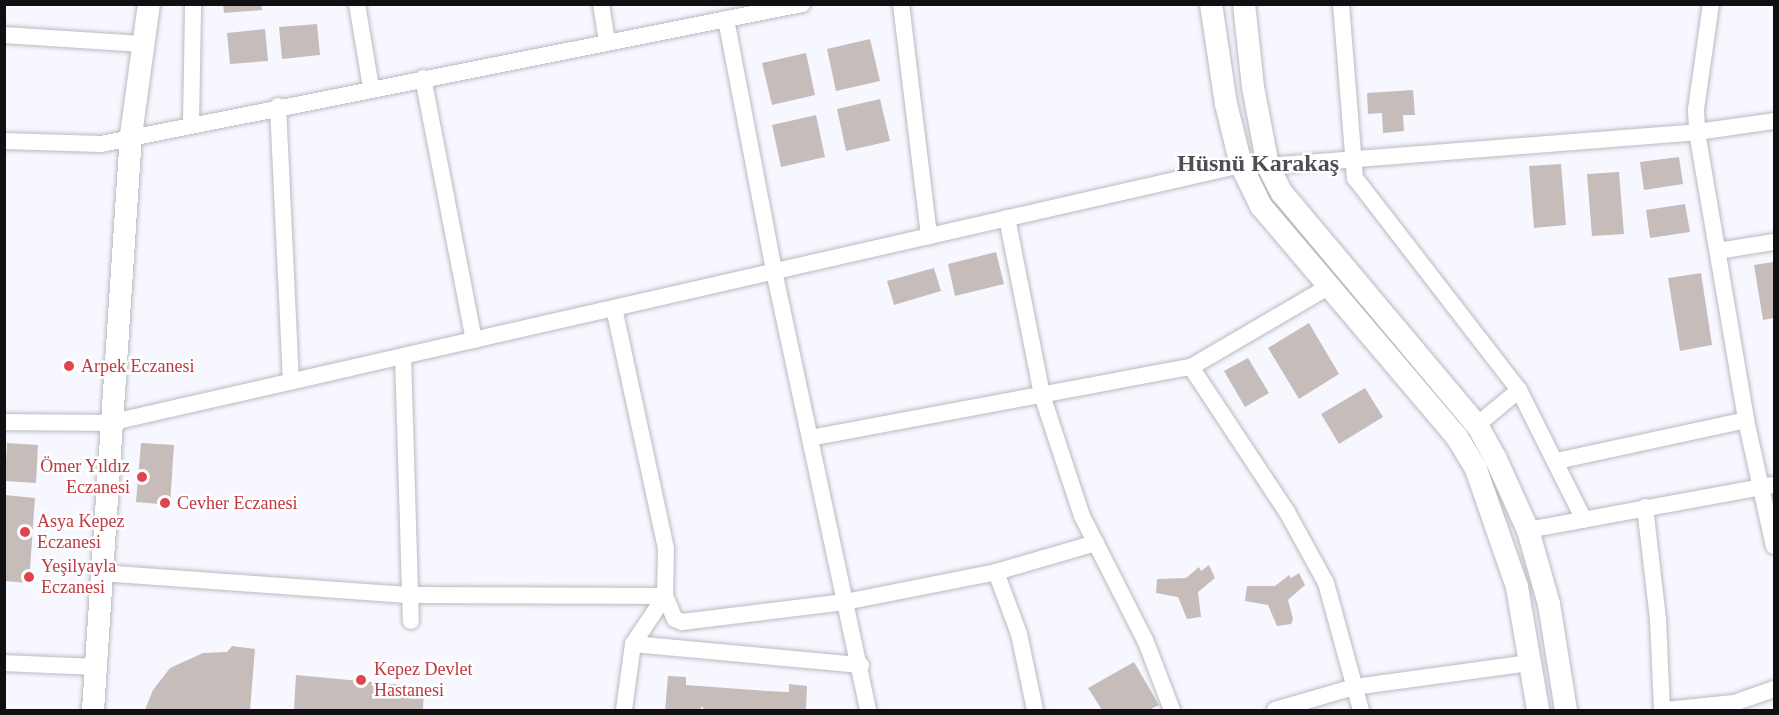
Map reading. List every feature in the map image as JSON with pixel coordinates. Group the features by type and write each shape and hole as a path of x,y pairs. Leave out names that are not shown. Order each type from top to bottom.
{"main road":[{"path":"1211,4 1226,104 1241,165 1261,206 1457,437 1476,469 1517,588 1538,711"},
{"path":"1244,4 1253,87 1268,166 1282,193 1477,425 1528,530 1549,604 1566,711"},
{"path":"93,711 109,423 131,135 145,19"}],"street":[{"path":"191,123 193,4"},
{"path":"357,4 371,88"},
{"path":"601,4 607,42"},
{"path":"4,141 101,144 131,135 191,123 802,4"},
{"path":"900,4 929,236"},
{"path":"1341,4 1355,178 1520,390 1557,461 1584,520"},
{"path":"1711,4 1696,110 1697,132 1746,420 1769,486 1774,546"},
{"path":"4,35 145,19"},
{"path":"726,19 774,271 845,603 861,665 868,711"},
{"path":"423,78 474,340"},
{"path":"278,106 291,381"},
{"path":"1268,166 1697,132 1774,121"},
{"path":"4,422 109,423 1241,165"},
{"path":"1007,218 1042,395 1082,516 1146,642 1172,711"},
{"path":"1718,251 1774,242"},
{"path":"810,438 1191,367 1328,287"},
{"path":"614,308 666,549 665,596 675,619 682,622 845,603 996,572 1096,543"},
{"path":"404,356 411,621"},
{"path":"1191,367 1287,512 1326,583 1361,711"},
{"path":"1477,425 1520,390"},
{"path":"1557,461 1746,420"},
{"path":"1528,530 1769,486"},
{"path":"1645,507 1658,619 1664,711 1734,703 1774,689"},
{"path":"996,572 1019,634 1035,711"},
{"path":"101,573 411,595 665,596"},
{"path":"624,711 633,644 665,596"},
{"path":"633,644 861,665"},
{"path":"4,663 95,667"},
{"path":"1275,711 1354,687 1530,663"}],"building":[{"path":"223,4 261,4 262,10 224,13"},
{"path":"317,24 320,55 282,59 279,27"},
{"path":"265,29 268,61 230,64 227,33"},
{"path":"870,39 880,81 836,91 827,49"},
{"path":"806,53 815,95 772,105 762,63"},
{"path":"1413,90 1415,115 1403,115 1404,131 1383,133 1382,113 1368,114 1367,93"},
{"path":"880,99 890,141 846,151 837,109"},
{"path":"816,115 825,157 781,167 772,125"},
{"path":"1679,157 1683,184 1644,190 1640,162"},
{"path":"1561,164 1566,225 1534,228 1529,166"},
{"path":"1619,172 1624,234 1592,236 1587,174"},
{"path":"1685,204 1690,232 1650,238 1646,210"},
{"path":"996,252 1004,284 955,296 948,264"},
{"path":"1774,262 1774,318 1763,320 1754,265"},
{"path":"934,268 941,291 894,305 887,281"},
{"path":"1701,273 1712,345 1680,351 1668,278"},
{"path":"1309,323 1339,374 1299,399 1268,348"},
{"path":"1248,358 1269,393 1245,407 1224,371"},
{"path":"1365,388 1383,417 1339,444 1321,414"},
{"path":"7,443 38,445 36,483 5,481"},
{"path":"141,443 174,445 170,505 136,502"},
{"path":"5,495 35,498 29,583 4,581"},
{"path":"1209,565 1215,578 1198,592 1201,617 1187,619 1178,597 1156,593 1157,579 1186,578 1199,567 1201,571"},
{"path":"1299,573 1305,585 1288,600 1293,619 1291,624 1277,626 1268,605 1245,601 1247,586 1275,586 1289,575 1291,578"},
{"path":"232,646 255,649 250,710 145,710 153,690 170,668 203,653 227,652"},
{"path":"1134,662 1159,705 1149,710 1102,710 1088,688"},
{"path":"296,675 424,687 423,710 294,710"},
{"path":"668,676 686,677 686,685 767,691 789,692 789,684 807,686 806,710 705,710 701,706 701,710 665,710"}],"place":[{"name":"Arpek Eczanesi","path":"69,366"},
{"name":"Ömer Yıldız Eczanesi","path":"142,477"},
{"name":"Cevher Eczanesi","path":"165,503"},
{"name":"Asya Kepez Eczanesi","path":"25,532"},
{"name":"Yeşilyayla Eczanesi","path":"29,577"},
{"name":"Kepez Devlet Hastanesi","path":"361,680"}],"district":[{"name":"Hüsnü Karakaş","path":"1258,164"}]}
